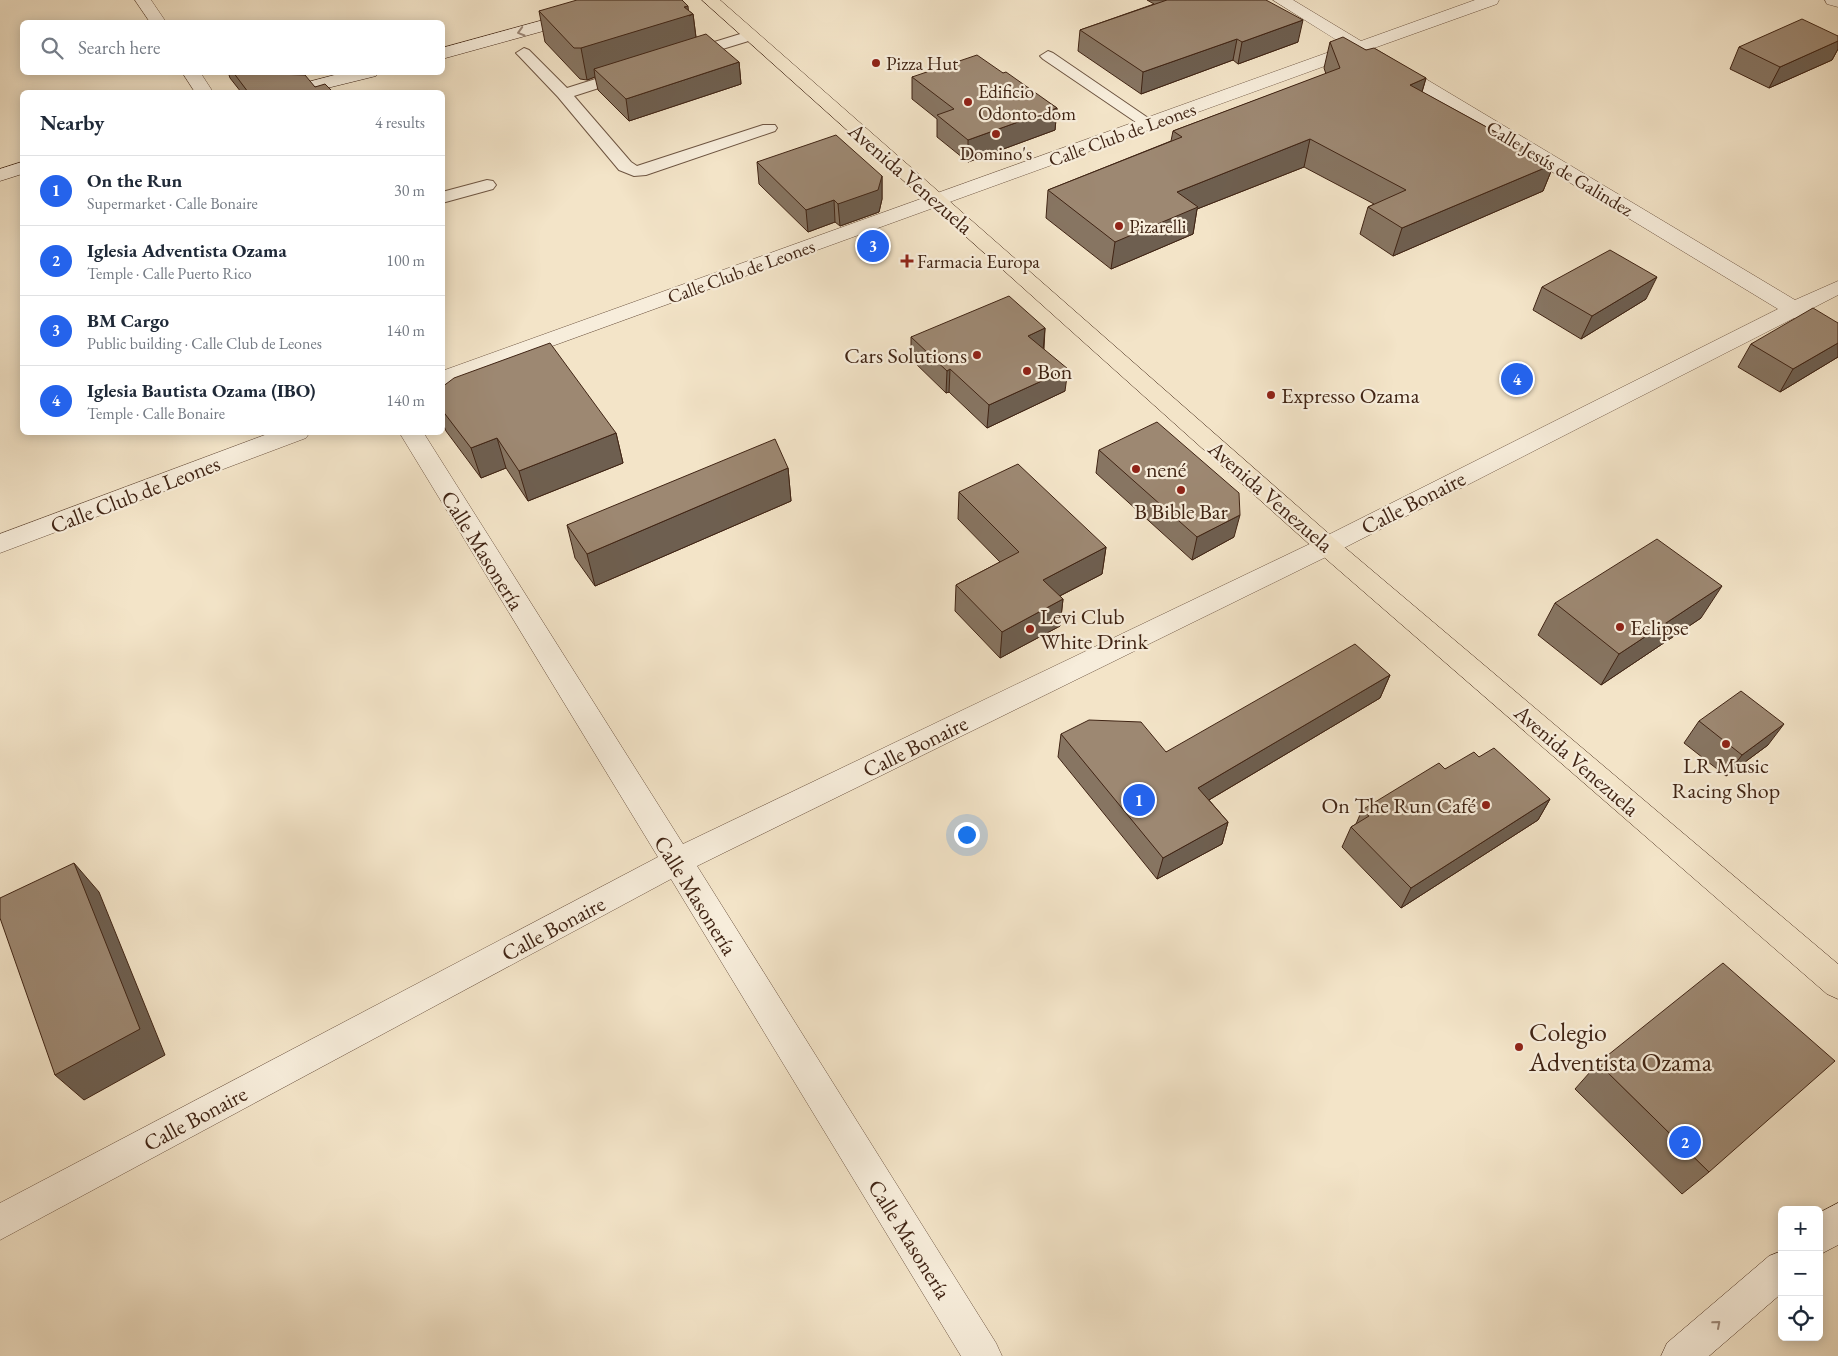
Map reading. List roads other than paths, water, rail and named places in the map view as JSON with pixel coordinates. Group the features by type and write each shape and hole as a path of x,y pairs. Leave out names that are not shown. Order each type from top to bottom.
{"main road":[{"name":"Avenida Venezuela","path":"710,0 1328,546 1838,984"}],"street":[{"path":"142,0 157,20"},
{"path":"445,53 635,0"},
{"name":"Calle Jesús de Galindez","path":"1281,0 1838,335"},
{"name":"Calle Club de Leones","path":"445,378 1491,0"},
{"path":"1833,0 1838,2"},
{"path":"193,75 203,90"},
{"path":"299,90 358,75"},
{"path":"0,175 20,169"},
{"name":"Calle Bonaire","path":"0,1222 676,862 1328,546 1838,287"},
{"name":"Calle Club de Leones","path":"0,544 290,435"},
{"name":"Calle Masonería","path":"413,435 983,1356"},
{"path":"1823,1234 1838,1221"},
{"path":"1680,1356 1778,1272"}],"lane":[{"path":"676,59 750,36"},
{"path":"524,53 564,94 625,166 634,171 646,170 769,128"},
{"path":"1048,56 1149,124"},
{"path":"564,94 638,71"},
{"path":"445,197 487,185"}],"place":[{"name":"Pizza Hut","path":"876,63"},
{"name":"Edificio Odonto-dom","path":"968,102"},
{"name":"Domino's","path":"996,134"},
{"name":"Pizarelli","path":"1119,226"},
{"name":"BM Cargo","path":"873,246"},
{"name":"Farmacia Europa","path":"907,261"},
{"name":"Cars Solutions","path":"977,355"},
{"name":"Bon","path":"1027,371"},
{"name":"Iglesia Bautista Ozama (IBO)","path":"1517,379"},
{"name":"Expresso Ozama","path":"1271,395"},
{"name":"nené","path":"1136,469"},
{"name":"B Bible Bar","path":"1181,490"},
{"name":"Eclipse","path":"1620,627"},
{"name":"Levi Club White Drink","path":"1030,629"},
{"name":"LR Music Racing Shop","path":"1726,744"},
{"name":"On the Run","path":"1139,800"},
{"name":"On The Run Café","path":"1486,805"},
{"name":"Colegio Adventista Ozama","path":"1519,1047"},
{"name":"Iglesia Adventista Ozama","path":"1685,1142"}]}
